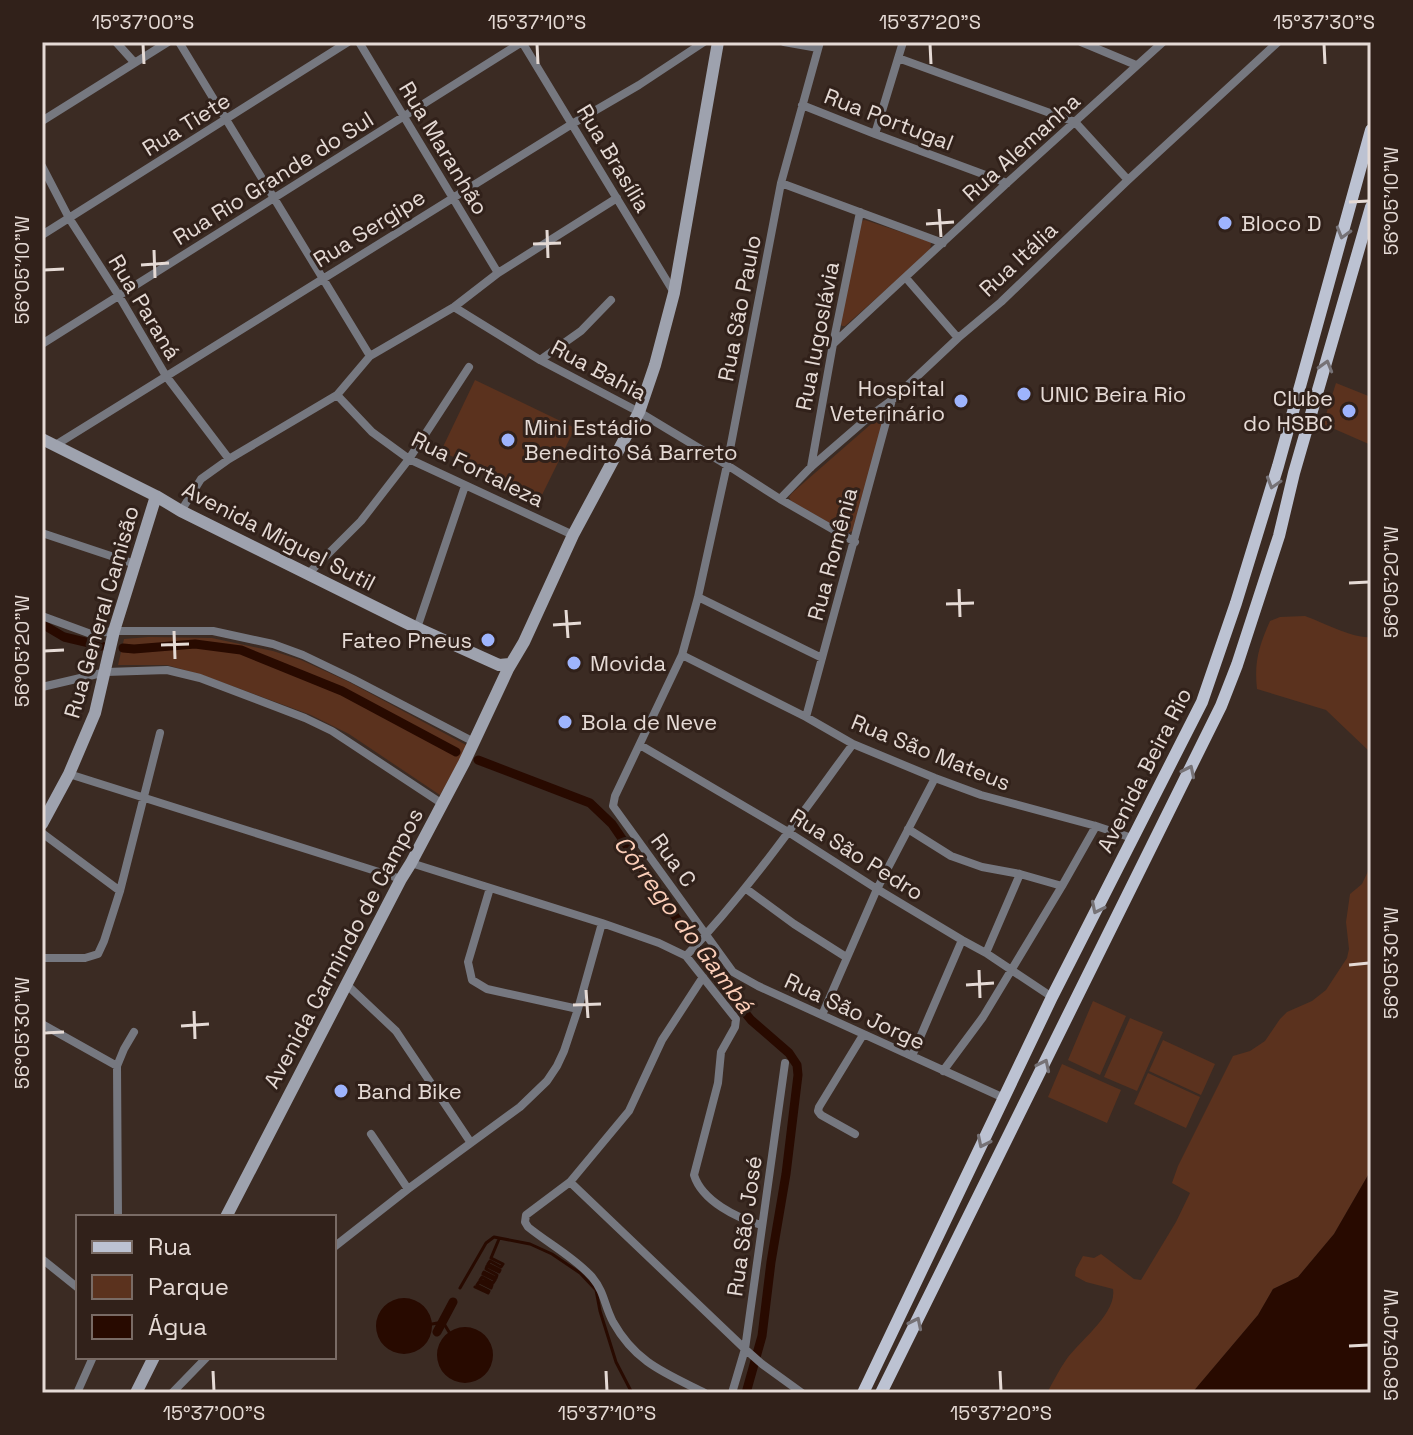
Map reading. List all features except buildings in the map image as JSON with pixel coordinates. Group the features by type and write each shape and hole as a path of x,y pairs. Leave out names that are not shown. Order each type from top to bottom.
{"main road":[{"name":"Avenida Carmindo de Campos","path":"227,1215 474,742 573,535 639,412 674,293 718,42"},
{"name":"Avenida Beira Rio","path":"863,1393 1051,1001 1202,702 1236,603 1362,186 1371,130"},
{"name":"Avenida Beira Rio","path":"881,1393 1221,706 1279,536 1294,473 1371,207"},
{"name":"Avenida Miguel Sutil","path":"48,442 505,674"},
{"name":"Rua General Camisão","path":"42,824 69,774 95,713 114,631 156,496"},
{"path":"1260,524 1266,536 1279,536"},
{"path":"1253,547 1265,547 1270,559"},
{"path":"1125,898 1138,854 1132,838"},
{"path":"1051,1001 1059,1020 1066,1021"},
{"path":"136,1393 153,1359"}],"street":[{"path":"116,42 134,62"},
{"path":"42,121 168,42"},
{"path":"179,42 370,356"},
{"name":"Rua Tiete","path":"42,235 348,42"},
{"name":"Rua Maranhão","path":"359,42 498,273"},
{"name":"Rua Rio Grande do Sul","path":"42,344 522,42"},
{"name":"Rua Brasília","path":"522,42 674,293"},
{"name":"Rua Sergipe","path":"48,442 166,376 704,42"},
{"path":"786,42 819,45"},
{"path":"875,134 903,42"},
{"path":"1081,42 1136,65"},
{"name":"Rua Alemanha","path":"833,344 1163,42"},
{"name":"Rua Itália","path":"780,499 811,467 892,400 1001,302 1278,42"},
{"name":"Rua São Paulo","path":"613,806 682,655 698,597 727,465 781,183 819,45"},
{"path":"898,58 1075,122 1128,180"},
{"name":"Rua Portugal","path":"802,105 1007,183"},
{"name":"Rua Paraná","path":"42,166 69,218 166,376 229,459"},
{"path":"781,183 943,243"},
{"path":"181,511 201,479 337,395 370,356 454,307 498,273 617,198"},
{"name":"Rua Iugoslávia","path":"811,467 860,212"},
{"path":"906,278 958,338"},
{"path":"540,360 581,331 611,300"},
{"name":"Rua Bahia","path":"454,307 540,360 639,412 727,465"},
{"path":"309,573 361,521 409,459 469,367"},
{"name":"Rua Fortaleza","path":"337,395 372,432 409,459 573,535"},
{"name":"Rua Romênia","path":"806,717 892,400"},
{"path":"727,465 855,542"},
{"path":"417,628 465,486"},
{"path":"42,533 135,564"},
{"path":"698,597 822,658"},
{"path":"42,616 91,634 114,631 213,631 273,644 353,679 474,742"},
{"name":"Rua São Mateus","path":"682,655 853,744 935,778 981,795 1132,838"},
{"path":"42,687 106,672 167,670 200,678 332,731 441,803"},
{"path":"42,958 85,958 98,954 120,891 160,733"},
{"path":"687,954 745,888 853,744"},
{"name":"Rua São Pedro","path":"640,745 1012,969 1051,1001"},
{"path":"69,774 401,879"},
{"path":"822,1015 877,889 935,778"},
{"name":"Rua C","path":"613,806 704,938"},
{"path":"943,1071 983,1017 1096,826"},
{"path":"908,829 951,856 982,867 1062,886"},
{"path":"42,833 120,891"},
{"path":"411,863 602,923 687,954 734,1015 736,1023 721,1052 718,1083 694,1175 701,1189 711,1198 748,1221 761,1225"},
{"path":"986,953 1020,874"},
{"path":"490,888 468,962 472,980 487,989 578,1009"},
{"path":"745,888 846,957"},
{"path":"336,1245 527,1101 547,1081 560,1059 578,1009 602,923"},
{"name":"Rua São Jorge","path":"704,938 733,972 758,986 1004,1098"},
{"path":"912,1056 962,940"},
{"path":"703,977 662,1040 629,1111 570,1182 526,1215 525,1222 592,1278 602,1291 609,1315 622,1339 652,1367 705,1393"},
{"path":"346,984 396,1031 471,1143"},
{"path":"42,1024 117,1066"},
{"path":"118,1215 117,1066 134,1032"},
{"path":"855,1134 818,1111 863,1035"},
{"name":"Rua São José","path":"732,1393 745,1349 785,1063"},
{"path":"371,1134 408,1189"},
{"path":"570,1182 745,1349 802,1393"},
{"path":"42,1259 76,1286"},
{"path":"77,1393 92,1359"},
{"path":"172,1393 205,1359"}],"green space":[{"path":"861,221 931,242 930,251 842,326 840,323"},
{"name":"Mini Estádio Benedito Sá Barreto","path":"475,380 575,428 540,499 441,451"},
{"name":"Clube do HSBC","path":"1336,383 1371,397 1371,445 1323,424"},
{"path":"886,411 853,531 847,533 791,501 789,497 792,493"},
{"path":"1305,616 1347,633 1371,637 1371,753 1326,710 1257,689 1258,654 1270,621 1280,617"},
{"path":"212,638 301,660 349,682 468,746 440,795 349,734 311,715 167,665 118,665 124,639"},
{"path":"1371,865 1371,1170 1334,1234 1298,1277 1273,1289 1258,1315 1192,1393 1047,1393 1066,1360 1103,1317 1113,1298 1113,1289 1075,1276 1083,1256 1094,1258 1101,1254 1134,1279 1141,1280 1190,1193 1172,1183 1233,1056 1250,1051 1265,1041 1287,1012 1312,1001 1326,990 1347,958 1346,922 1350,894 1362,884"},
{"path":"1093,1001 1126,1016 1100,1075 1068,1060"},
{"path":"1130,1018 1163,1032 1137,1091 1104,1077"},
{"path":"1163,1040 1215,1064 1201,1095 1149,1071"},
{"path":"1062,1064 1121,1090 1107,1123 1048,1097"},
{"path":"1148,1073 1200,1097 1186,1128 1134,1104"}],"water":[{"path":"1371,1170 1371,1393 1192,1393 1258,1315 1273,1289 1298,1277 1334,1234"},
{"path":"404,1298 424,1306 432,1326 424,1346 404,1354 384,1346 376,1326 384,1306"},
{"path":"465,1327 485,1335 493,1355 485,1375 465,1383 445,1375 437,1355 445,1335"}],"waterway":[{"name":"Córrego do Gambá","path":"42,624 64,637 102,646"},
{"name":"Córrego do Gambá","path":"123,648 195,644 241,650 342,691 456,752"},
{"name":"Córrego do Gambá","path":"478,760 590,803 612,824 718,979 751,1020 789,1053 797,1065 786,1174 762,1336 746,1393"},
{"path":"460,1288 486,1243 494,1237 530,1244 552,1254 580,1273 596,1290 616,1362 632,1393"},
{"path":"475,1287 488,1293 477,1285 479,1282 491,1288 492,1285 480,1280 482,1277 493,1283 495,1280 483,1274 496,1278 497,1275 486,1269 487,1266 500,1270 488,1264 490,1261 501,1267 503,1264 491,1258 499,1239"},
{"path":"437,1332 453,1302"},
{"path":"432,1324 443,1322 449,1332"}],"place":[{"name":"Bloco D","path":"1225,223"},
{"name":"UNIC Beira Rio","path":"1024,394"},
{"name":"Hospital Veterinário","path":"961,401"},
{"name":"Clube do HSBC","path":"1349,411"},
{"name":"Mini Estádio Benedito Sá Barreto","path":"508,440"},
{"name":"Fateo Pneus","path":"488,640"},
{"name":"Movida","path":"574,663"},
{"name":"Bola de Neve","path":"565,722"},
{"name":"Band Bike","path":"341,1091"}]}
